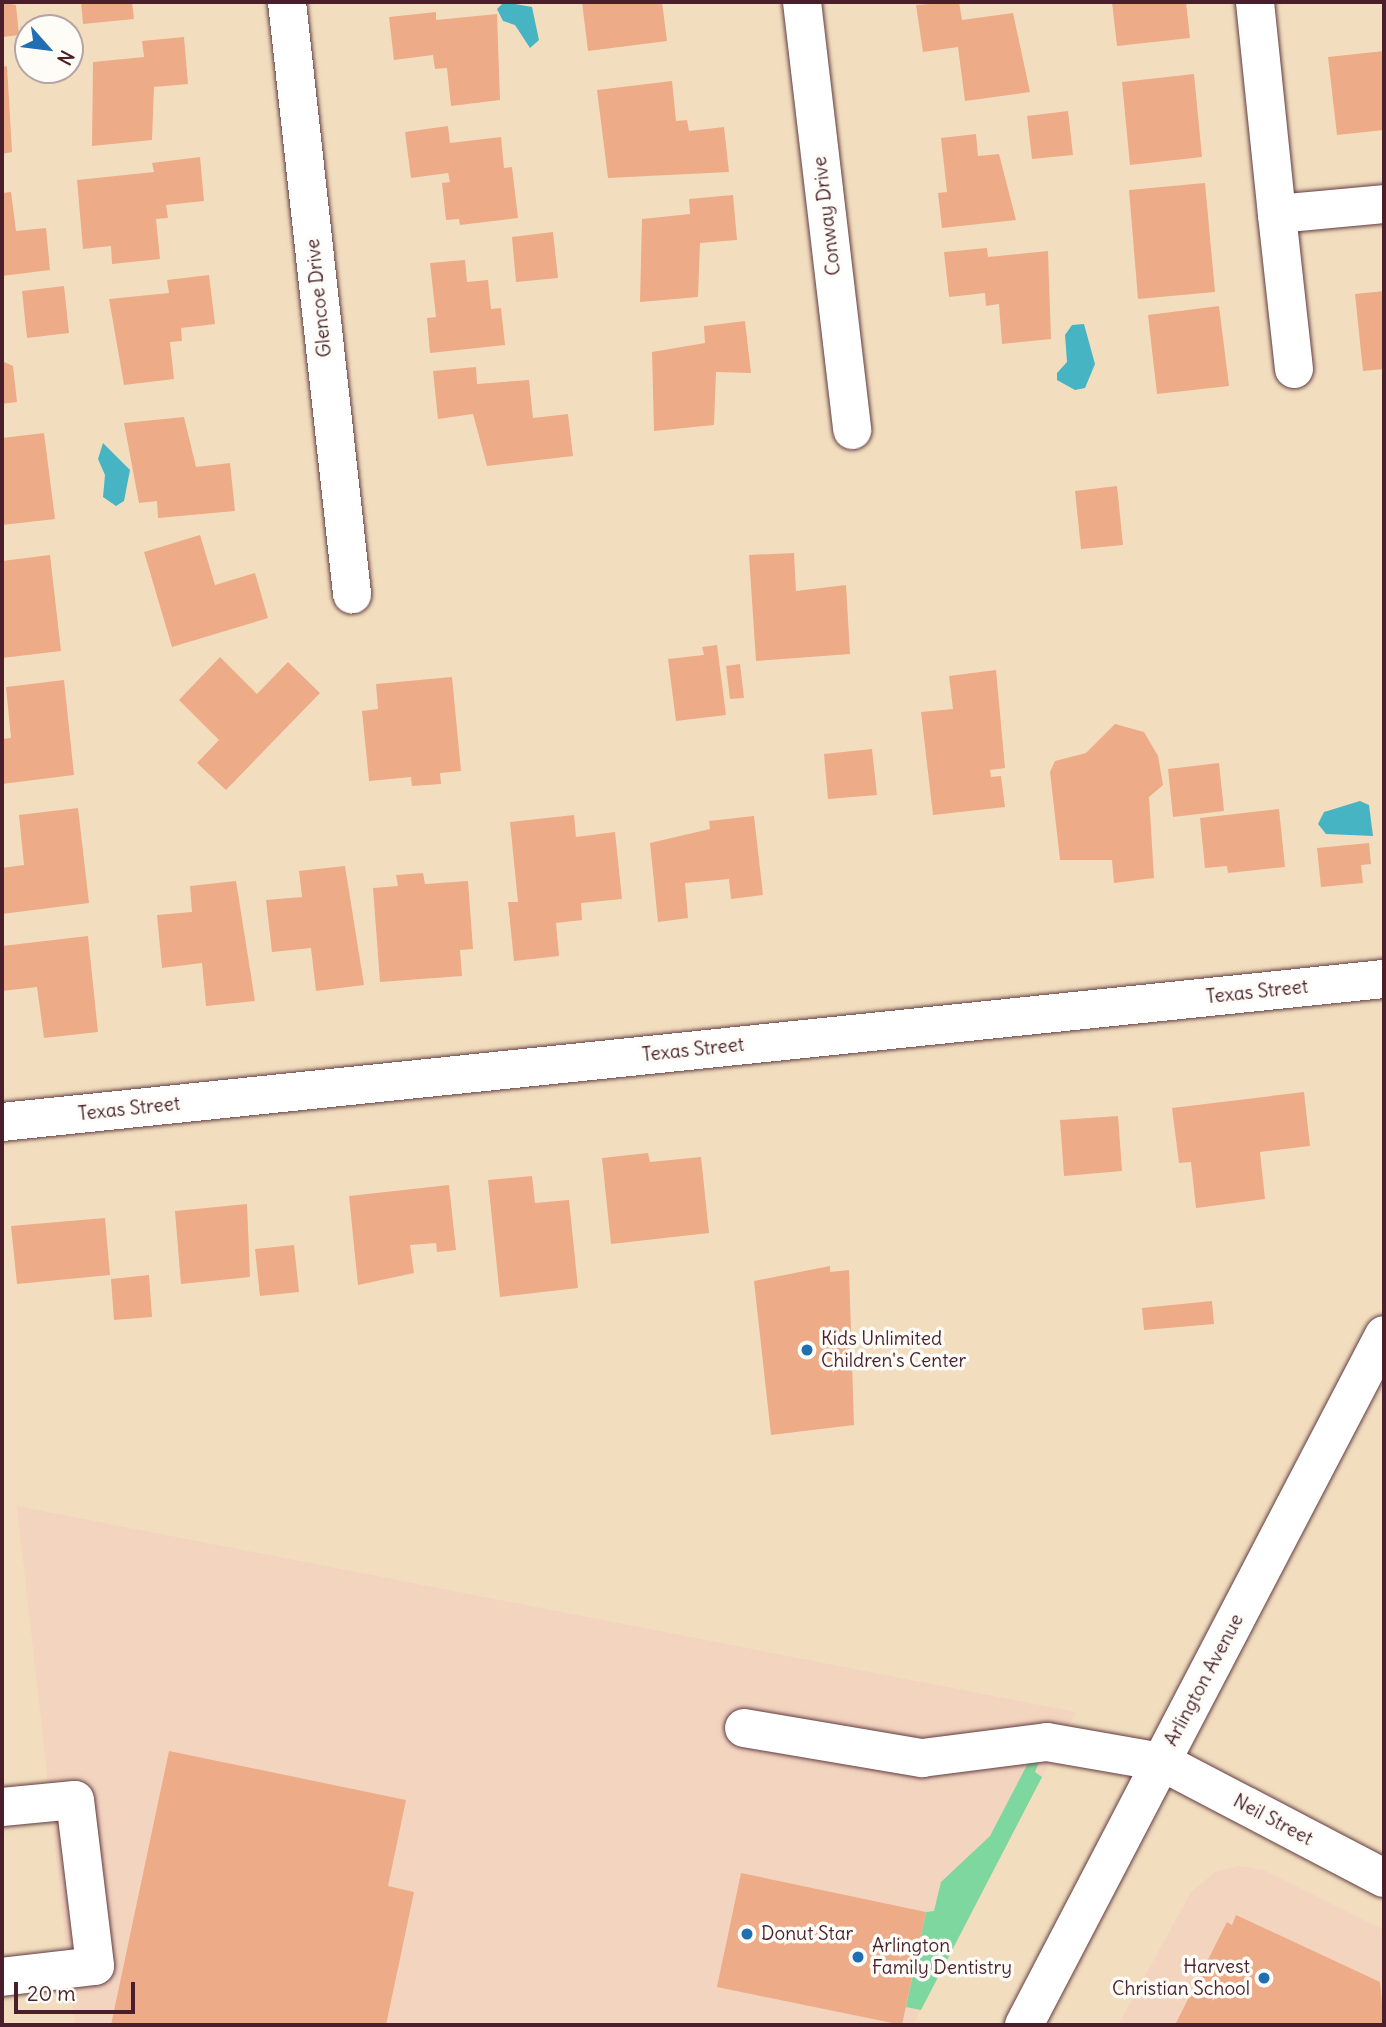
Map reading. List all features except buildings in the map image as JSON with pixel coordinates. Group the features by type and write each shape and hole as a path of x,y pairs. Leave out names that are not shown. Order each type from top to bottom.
{"street":[{"name":"Glencoe Drive","path":"287,2 352,594"},
{"name":"Conway Drive","path":"802,2 852,430"},
{"path":"1255,2 1294,369"},
{"path":"1277,214 1384,204"},
{"name":"Texas Street","path":"2,1122 1384,979"},
{"name":"Arlington Avenue","path":"1024,2025 1384,1335"},
{"name":"Neil Street","path":"744,1728 922,1758 1047,1742 1162,1762 1384,1878"},
{"path":"2,1807 75,1800 95,1966 2,1978"}],"shaded area":[{"path":"17,1506 1076,1712 913,2025 75,2025"},
{"name":"Harvest Christian School","path":"1239,1866 1264,1870 1384,1930 1384,2025 1118,2025 1191,1892 1215,1872"}],"green space":[{"path":"1039,1762 1035,1772 1042,1777 921,2010 906,2007 926,1912 934,1911 941,1882 990,1836 1028,1763"}],"water":[{"path":"504,2 532,7 539,40 530,48 515,25 503,21 497,9"},
{"path":"1084,324 1095,364 1085,388 1075,390 1057,380 1057,373 1067,362 1065,335 1072,325"},
{"path":"103,443 130,470 124,501 116,506 103,497 105,475 98,459"},
{"path":"1360,801 1369,805 1373,836 1326,834 1318,824 1324,812"}],"place":[{"name":"Kids Unlimited Children's Center","path":"807,1350"},
{"name":"Donut Star","path":"747,1934"},
{"name":"Arlington Family Dentistry","path":"858,1957"},
{"name":"Harvest Christian School","path":"1264,1978"}]}
